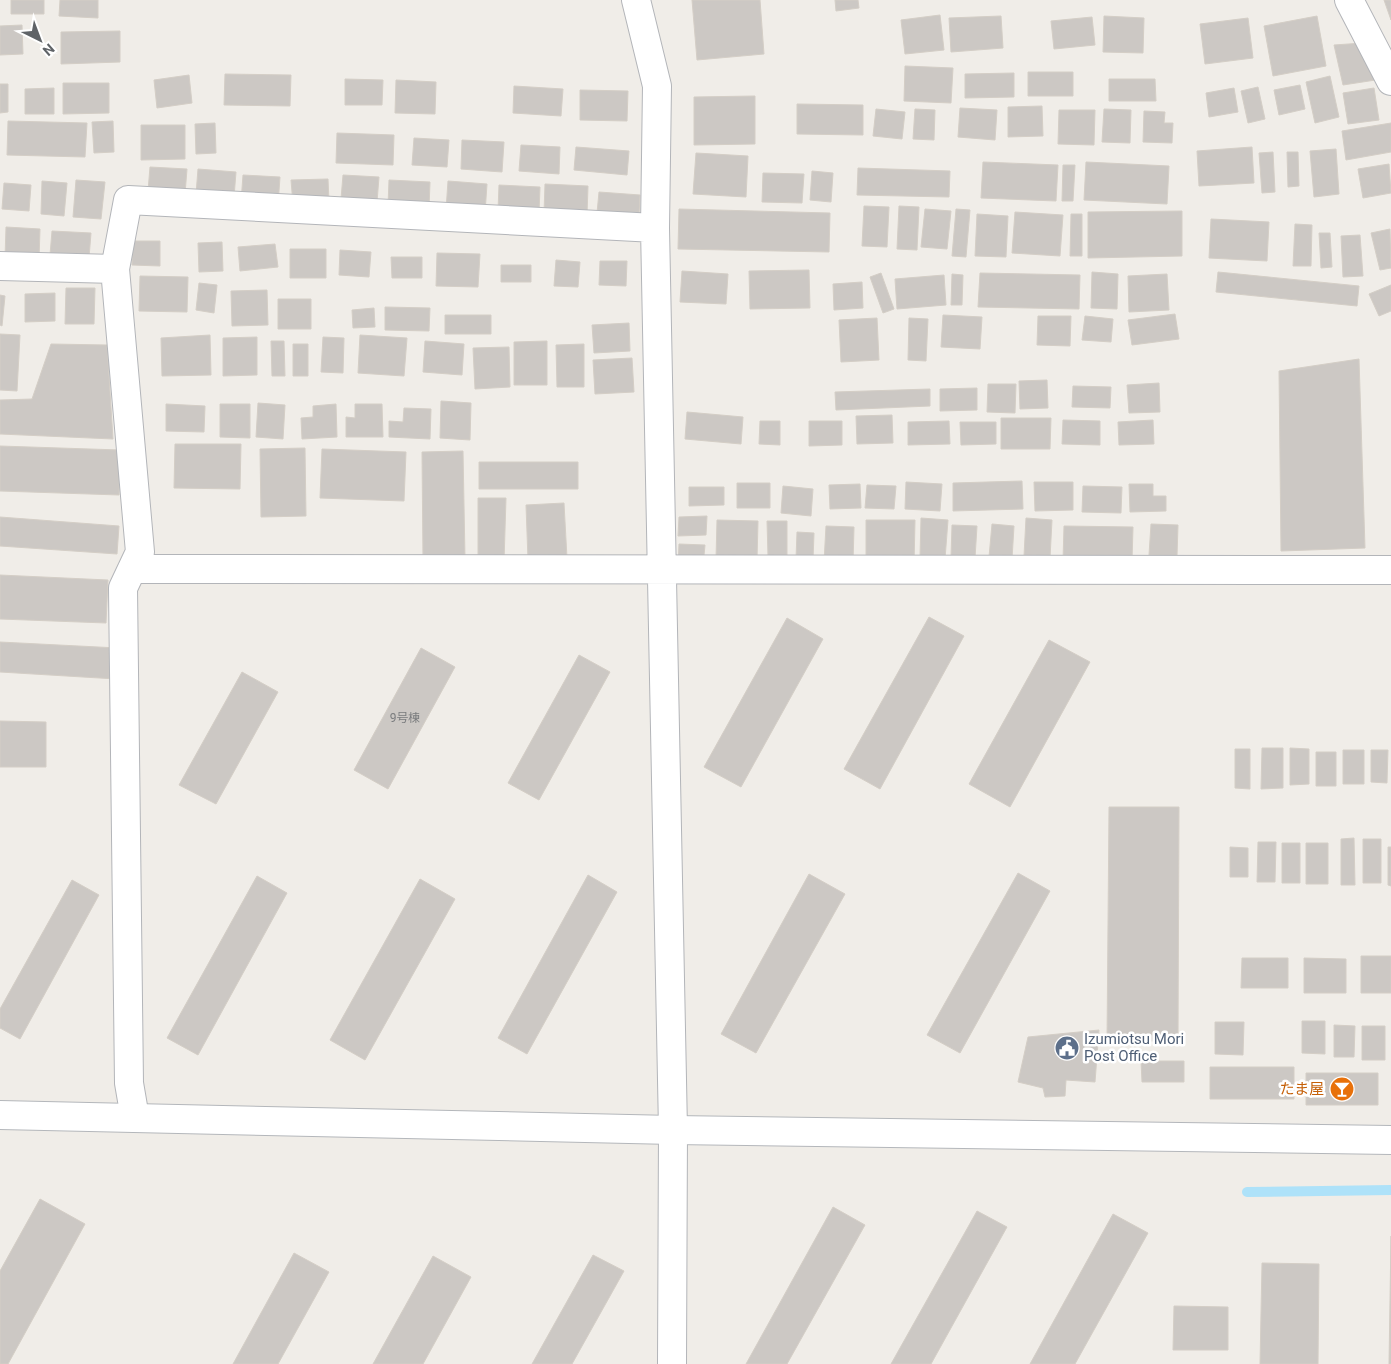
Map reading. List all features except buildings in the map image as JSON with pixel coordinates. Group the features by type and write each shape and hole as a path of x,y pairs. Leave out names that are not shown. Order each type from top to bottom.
{"street":[{"path":"636,0 657,86 655,228 673,1130 672,1364"},
{"path":"1349,0 1391,81"},
{"path":"135,1118 130,1083 123,588 140,552 114,269 128,200 655,228"},
{"path":"0,266 114,269"},
{"path":"132,569 1391,570"},
{"path":"0,1115 673,1130 1391,1140"}],"waterway":[{"path":"1247,1192 1391,1190"}],"place":[{"name":"Izumiotsu Mori Post Office","path":"1067,1048"},
{"name":"たま屋","path":"1342,1089"}]}
